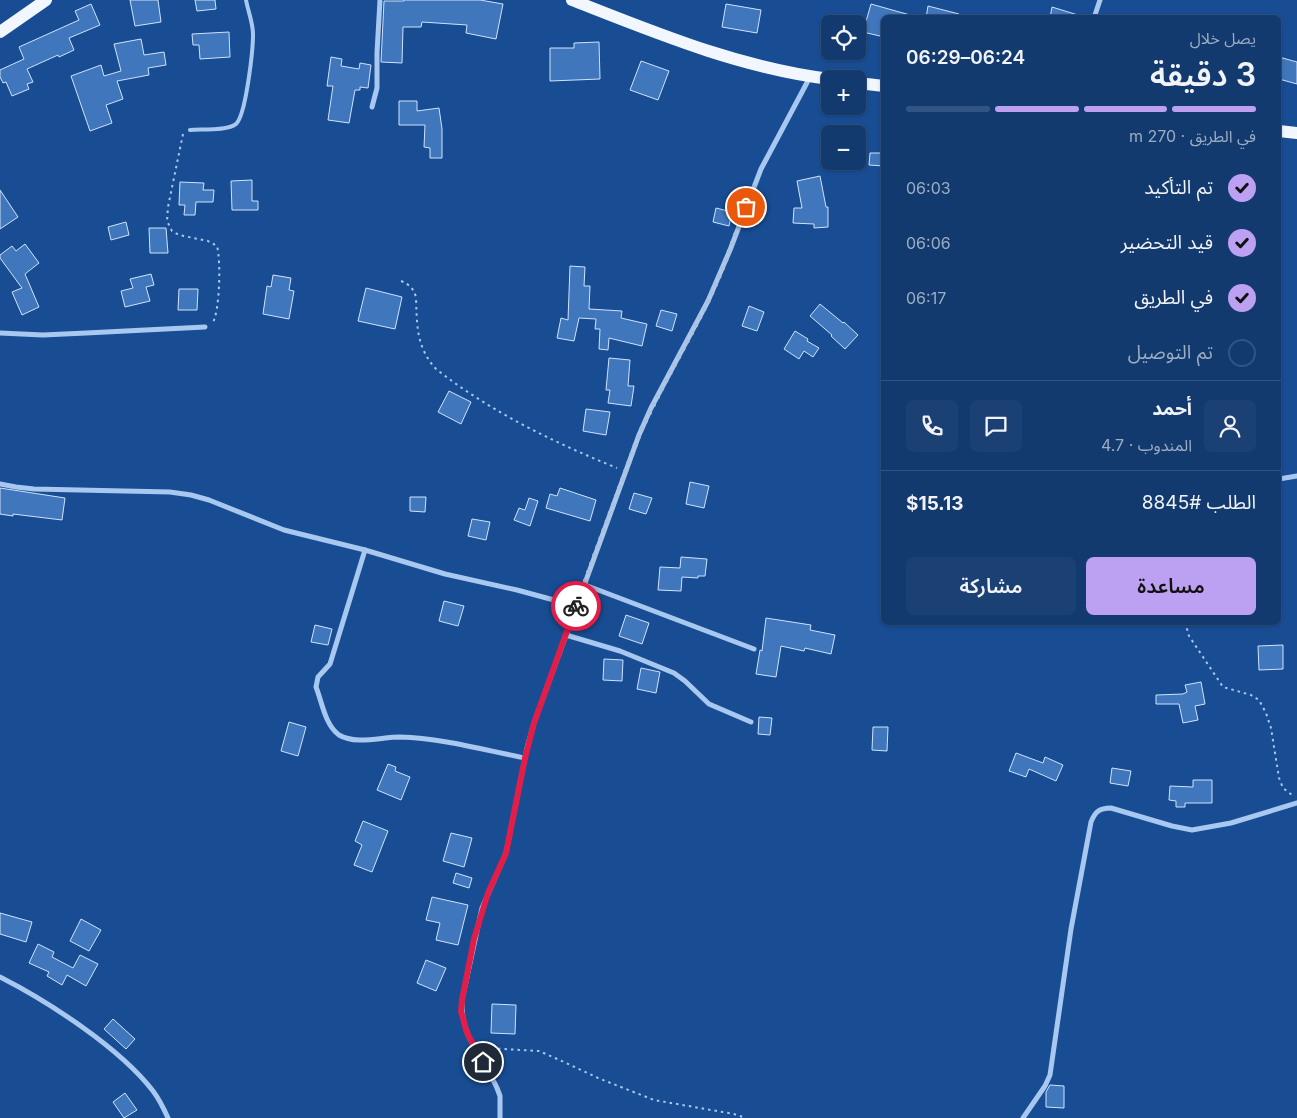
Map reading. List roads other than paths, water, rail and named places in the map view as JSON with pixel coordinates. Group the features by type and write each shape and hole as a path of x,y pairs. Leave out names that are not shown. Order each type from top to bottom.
{"main road":[{"path":"0,32 46,0"},
{"path":"572,0 679,41 731,58 770,69 821,78"},
{"path":"866,84 881,86"},
{"path":"1281,131 1297,133"}],"street":[{"path":"372,106 377,88 380,0"},
{"path":"1095,15 1100,0"},
{"path":"500,1118 498,1088 473,1047 463,1023 462,1000 482,908 506,853 534,723 625,472 651,408 708,301 762,169 810,77"},
{"path":"0,333 69,334 205,327"},
{"path":"1281,479 1297,476"},
{"path":"0,484 16,488 170,492 191,495 209,500 284,530 365,550 445,574 517,590 576,606"},
{"path":"365,550 330,664 316,681 316,687 330,725 339,734 349,739 418,738 525,758"},
{"path":"585,585 754,649"},
{"path":"566,635 634,656 669,670 686,681 709,704 751,722"},
{"path":"1023,1118 1045,1086 1050,1075 1071,929 1094,814 1102,808 1111,808 1192,830 1231,824 1297,803"},
{"path":"0,977 33,994 98,1039 128,1064 153,1091 168,1118"}],"lane":[{"path":"190,130 230,128 237,124 242,116 246,100 253,34 246,0"}]}
